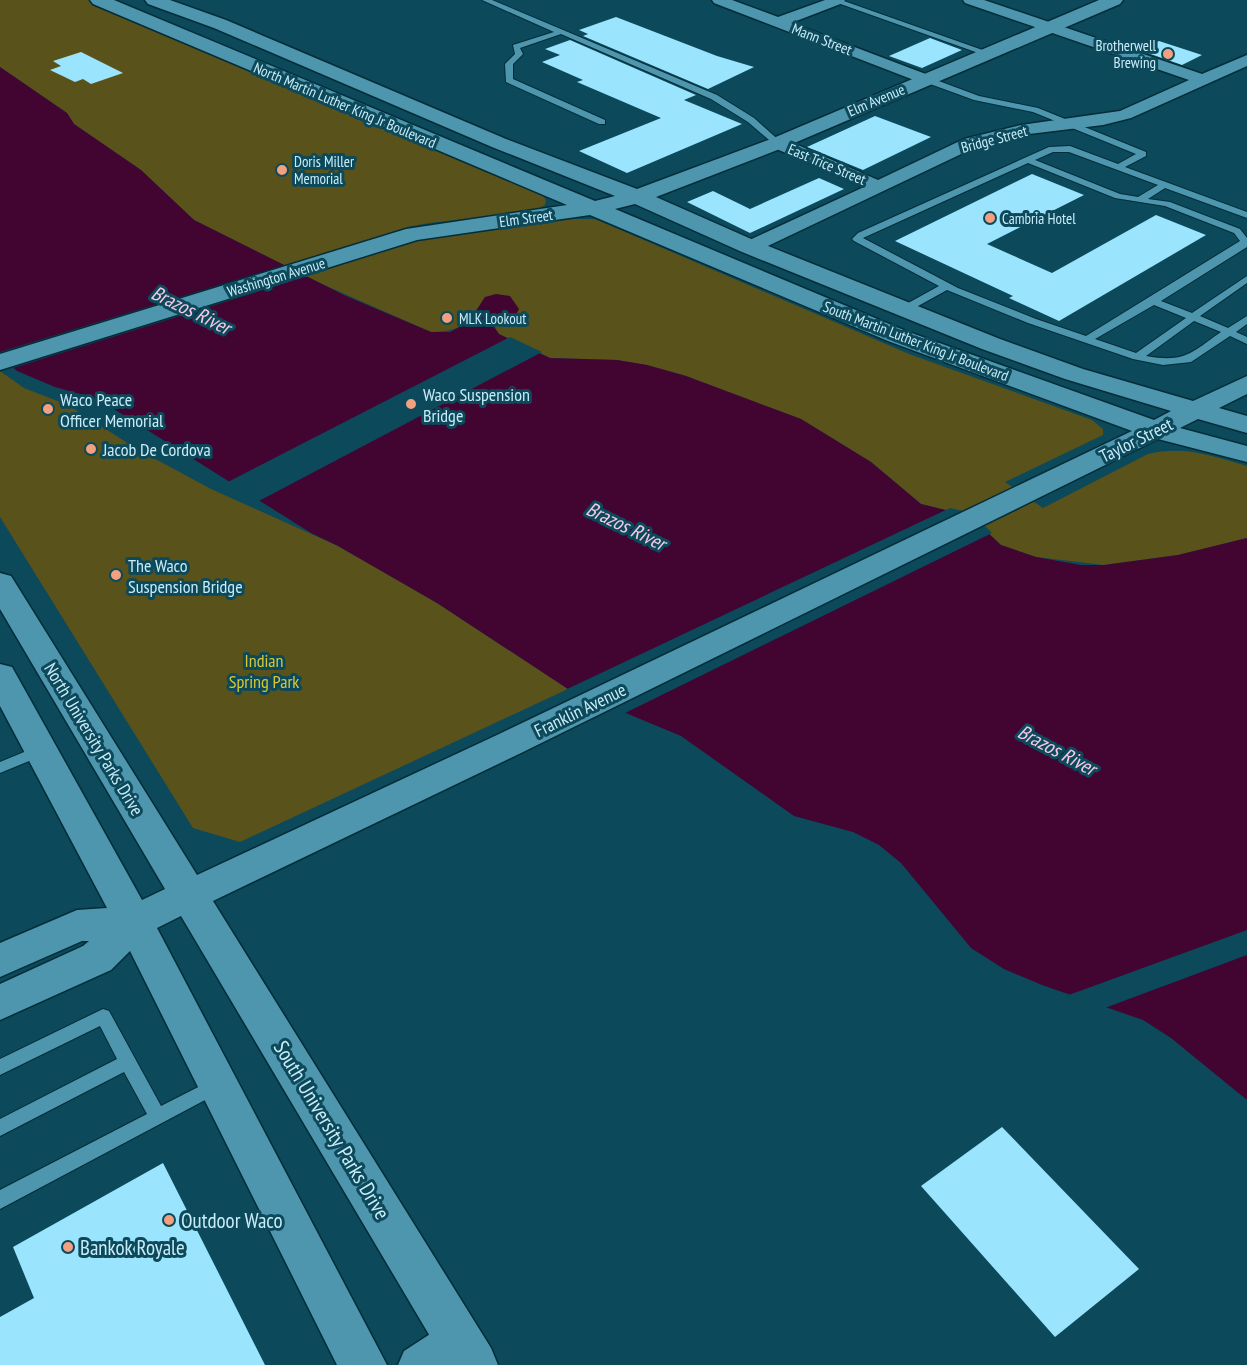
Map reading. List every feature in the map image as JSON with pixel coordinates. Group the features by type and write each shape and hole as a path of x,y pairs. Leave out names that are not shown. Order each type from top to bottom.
{"main road":[{"name":"North Martin Luther King Jr Boulevard","path":"99,0 592,208"},
{"name":"Elm Avenue","path":"637,197 778,143 1114,0"},
{"name":"North Martin Luther King Jr Boulevard","path":"157,1 220,24 499,143 637,197"},
{"path":"129,12 157,1"},
{"path":"267,72 302,59"},
{"name":"Elm Street","path":"414,234 592,208 637,197"},
{"name":"South Martin Luther King Jr Boulevard","path":"637,197 750,247 991,344 1074,374 1247,425"},
{"name":"South Martin Luther King Jr Boulevard","path":"592,208 897,336 1156,430 1247,454"},
{"name":"Washington Avenue","path":"0,362 414,234"},
{"name":"Taylor Street","path":"1024,495 1247,384"},
{"name":"Franklin Avenue","path":"0,1003 97,958 134,921 509,744 1024,495"},
{"name":"North University Parks Drive","path":"0,583 189,895"},
{"path":"0,675 134,921 363,1365"},
{"name":"South University Parks Drive","path":"189,895 466,1352"},
{"name":"Franklin Avenue","path":"0,961 77,926 134,921"}],"street":[{"name":"Mann Street","path":"719,0 925,79"},
{"path":"778,22 838,0"},
{"path":"970,0 1203,80"},
{"name":"Bridge Street","path":"750,247 970,143 1021,130 1125,115 1247,60"},
{"name":"East Trice Street","path":"778,143 877,186"},
{"path":"418,1365 466,1352"}],"lane":[{"path":"486,0 714,97 751,120 778,143"},
{"path":"838,0 987,53"},
{"path":"561,32 516,47 519,54 509,64 509,80 602,122"},
{"path":"925,79 977,98 1035,110 1143,154 1118,167"},
{"path":"1247,214 1070,149 1052,149 861,235 857,239 946,286 1032,321 1137,357 1163,362 1187,360 1247,319"},
{"path":"1028,160 1118,196 1167,204 1237,231 1246,243 1087,340"},
{"path":"1139,200 1165,184"},
{"path":"1137,357 1247,279"},
{"path":"905,309 946,286"},
{"path":"1153,301 1247,341"},
{"path":"0,768 41,750"},
{"path":"0,1067 103,1016 157,1116"},
{"path":"0,1128 127,1062"},
{"path":"0,1200 218,1084"}],"green space":[{"path":"0,0 89,0 539,192 546,200 545,205 535,211 407,227 422,240 573,219 595,219 909,354 1092,420 1103,429 1103,435 1005,482 1043,508 1148,454 1186,451 1210,455 1247,466 1247,538 1178,555 1104,565 1036,557 1001,545 970,516 921,504 871,462 801,419 686,376 647,365 617,360 550,358 499,334 492,325 495,319 485,297 464,324 451,330 431,332 322,284 194,220 141,170 74,124 67,113 0,67"},
{"name":"Indian Spring Park","path":"0,371 24,388 68,405 137,449 211,489 338,546 437,603 568,689 240,842 193,828 0,517"}],"water":[{"name":"Brazos River","path":"0,67 67,113 74,124 141,170 194,220 346,296 431,332 450,332 469,322 485,297 496,294 510,296 519,309 517,313 496,319 493,325 499,334 550,358 617,360 647,365 686,376 801,419 871,462 921,504 970,516 1001,545 1036,557 1081,565 1104,565 1178,555 1247,538 1247,1100 1171,1038 1143,1020 1042,985 1004,969 971,948 901,863 879,845 853,832 794,816 681,736 568,689 437,603 311,533 98,399 55,387 17,371 0,355"}],"pier":[{"path":"288,264 311,275 10,369 0,359 0,352"},
{"name":"Waco Suspension Bridge","path":"510,337 542,352 257,502 226,483"},
{"path":"950,508 972,513 992,533 621,715 565,690"},
{"path":"1247,930 1247,955 1102,1009 1066,996"}],"building":[{"path":"616,17 717,56 754,67 708,89 583,36 588,34 579,30"},
{"path":"930,38 962,50 922,68 889,56"},
{"path":"570,40 696,95 684,100 742,124 627,173 579,151 661,118 577,82 583,80 542,62 560,55 545,49"},
{"name":"Brotherwell Brewing","path":"1159,41 1202,55 1182,65 1139,50"},
{"path":"81,52 123,73 91,84 83,79 75,82 50,70 61,66 53,61"},
{"path":"875,116 931,137 863,170 807,147"},
{"path":"1032,174 1084,195 987,244 1052,273 1156,215 1206,235 1059,321 1009,298 1013,296 895,241"},
{"path":"819,178 844,189 750,233 687,202 713,191 750,209"},
{"path":"1002,1127 1139,1269 1055,1337 921,1186"},
{"path":"163,1163 265,1365 0,1365 0,1317 34,1298 13,1247"}],"place":[{"name":"Brotherwell Brewing","path":"1168,54"},
{"name":"Doris Miller Memorial","path":"282,170"},
{"name":"Cambria Hotel","path":"990,218"},
{"name":"MLK Lookout","path":"447,318"},
{"name":"Waco Suspension Bridge","path":"411,404"},
{"name":"Waco Peace Officer Memorial","path":"48,409"},
{"name":"Jacob De Cordova","path":"91,449"},
{"name":"The Waco Suspension Bridge","path":"116,575"},
{"name":"Outdoor Waco","path":"169,1220"},
{"name":"Bankok Royale","path":"68,1247"}]}
